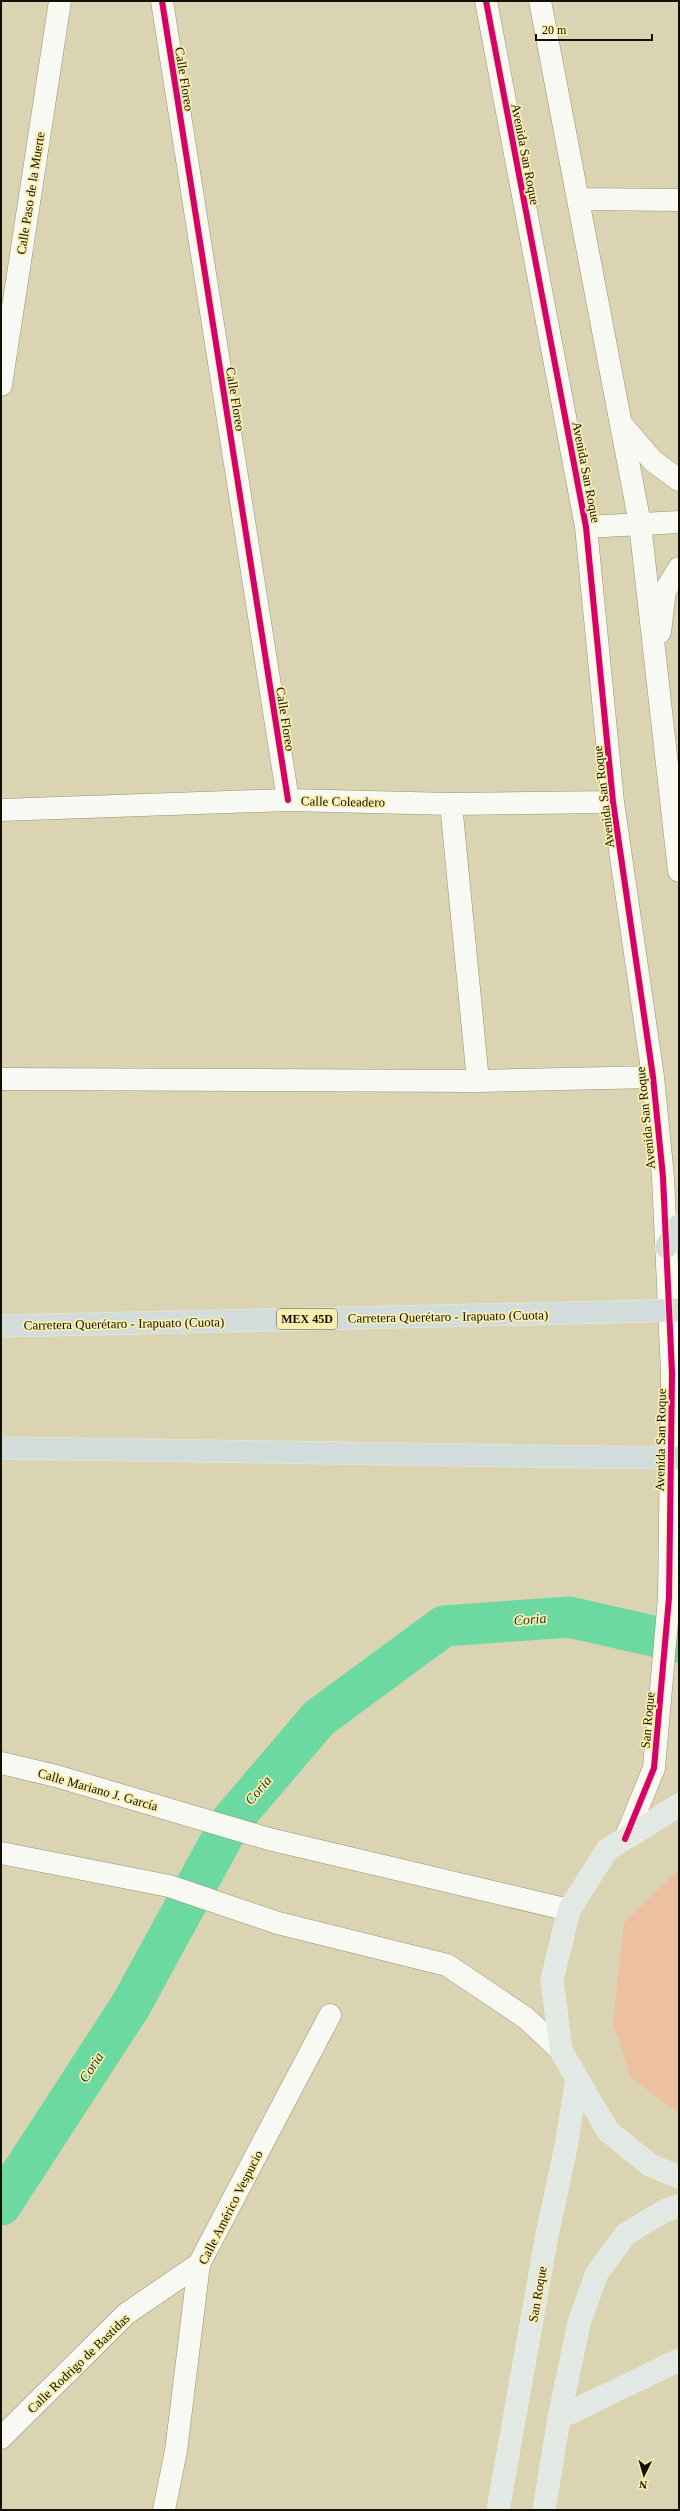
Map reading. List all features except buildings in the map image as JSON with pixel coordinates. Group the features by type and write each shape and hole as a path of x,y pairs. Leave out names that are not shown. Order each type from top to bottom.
{"highway":[{"path":"666,1247 679,1225"},
{"name":"Carretera Querétaro - Irapuato (Cuota)","path":"1,1326 679,1310"},
{"path":"1,1448 679,1458"}],"main road":[{"path":"679,1805 608,1850 569,1910 552,1980 561,2051 608,2131 650,2165 679,2177"},
{"name":"San Roque","path":"498,2510 577,2078"},
{"path":"544,2510 559,2418 579,2323 597,2273 626,2234 664,2211 679,2206"},
{"path":"559,2418 679,2360"}],"street":[{"name":"Calle Paso de la Muerte","path":"1,385 60,1"},
{"name":"Calle Floreo","path":"162,1 288,800"},
{"name":"Avenida San Roque","path":"486,1 586,527 613,802 653,1077 663,1177 672,1373 669,1598"},
{"path":"540,1 640,524 675,810 679,871"},
{"path":"579,199 679,200"},
{"path":"622,424 653,461 679,480"},
{"path":"586,527 679,522"},
{"path":"656,661 665,590 679,568"},
{"name":"Calle Coleadero","path":"1,810 288,800 451,804 613,802"},
{"path":"451,804 478,1081"},
{"path":"1,1079 478,1081 653,1077"},
{"name":"San Roque","path":"625,1839 654,1768 669,1598"},
{"name":"Calle Mariano J. García","path":"1,1763 56,1776 269,1839 569,1910"},
{"path":"1,1853 169,1886 278,1923 447,1965 526,2018 561,2051"},
{"name":"Calle Américo Vespucio","path":"164,2510 176,2451 199,2264 330,2015"},
{"name":"Calle Rodrigo de Bastidas","path":"1,2438 126,2314 199,2264"}],"shaded area":[{"path":"679,1869 679,2113 631,2078 613,2022 624,1923"}],"waterway":[{"name":"Coria","path":"1,2205 131,2005 232,1820 319,1718 444,1626 569,1617 679,1642"}],"cycle path":[{"path":"162,1 288,800"},
{"path":"486,1 586,527 613,802 653,1077 663,1177 672,1373 669,1598 654,1768 625,1839"}]}
